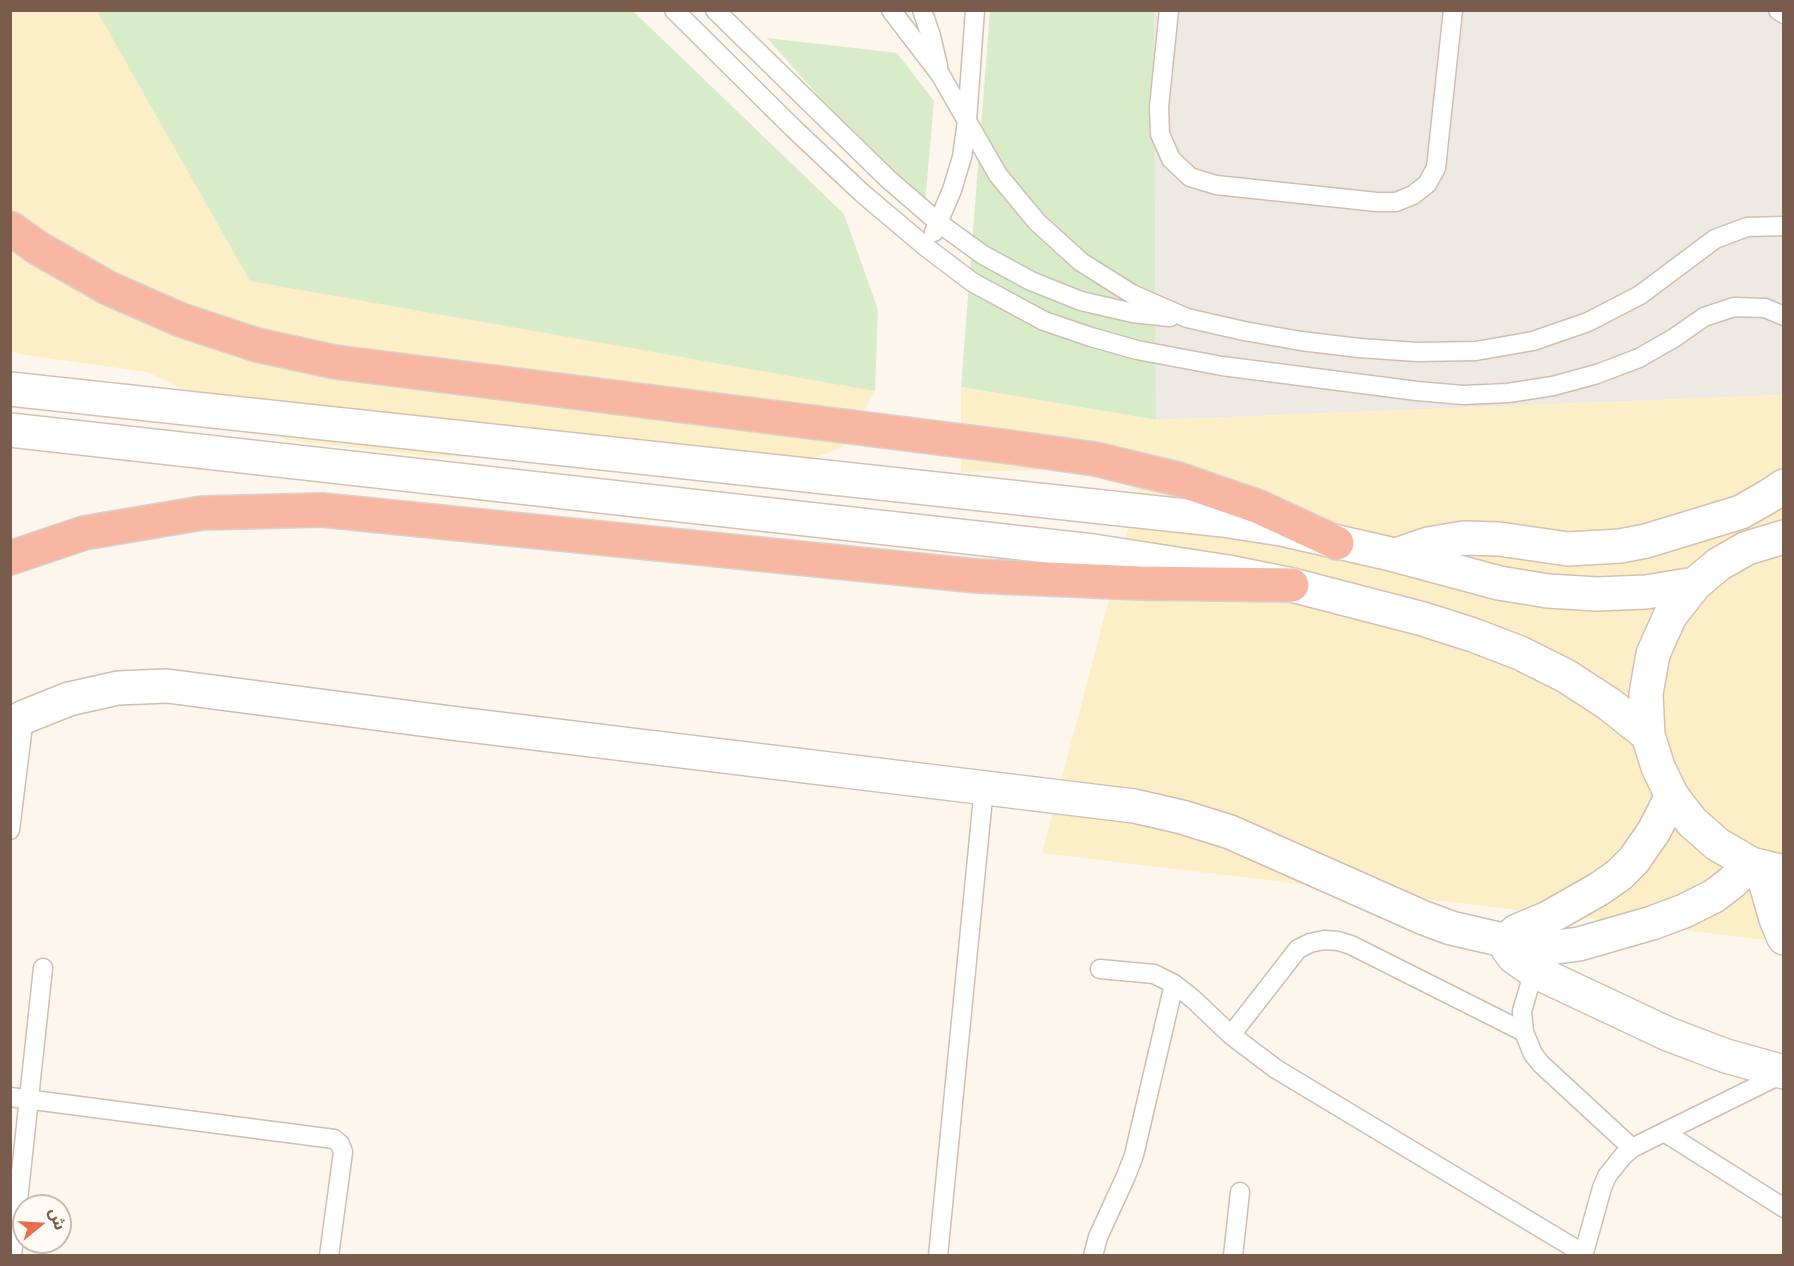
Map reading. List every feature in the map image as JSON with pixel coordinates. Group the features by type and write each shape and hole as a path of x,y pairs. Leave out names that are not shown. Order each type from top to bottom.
{"highway":[{"path":"10,228 38,248 108,288 181,320 257,345 335,362 1095,459 1178,479 1259,507 1337,543"},
{"path":"10,558 84,533 202,513 322,510 977,576 1140,583 1292,585"}],"main road":[{"path":"10,389 1165,513 1281,530 1395,555 1498,583 1548,591 1597,594 1646,592 1695,584"},
{"path":"10,430 1093,551 1228,572 1292,585 1423,619 1520,653 1566,676 1609,704 1648,735"},
{"path":"1395,555 1428,544 1464,538 1499,539 1568,549 1620,546 1657,538 1741,512 1784,486"},
{"path":"1765,868 1717,844 1692,822 1672,796 1658,767 1648,735 1646,694 1653,654 1670,616 1695,584 1719,564 1747,548 1784,537"},
{"path":"15,720 69,699 118,688 167,686 1134,806 1182,817 1230,832 1451,928 1542,949 1579,944 1652,923 1684,911 1714,896 1731,883 1765,868"},
{"path":"1506,940 1517,931 1548,918 1599,890 1619,875 1634,860 1654,831 1672,796"},
{"path":"1765,868 1776,919 1784,938"},
{"path":"1506,940 1508,949 1514,957 1534,971 1668,1034 1726,1056 1784,1072"}],"lane":[{"path":"674,10 861,193 926,247 972,282 1008,302 1044,321 1100,340 1179,360 1463,395 1508,393 1553,386 1597,374 1639,358 1674,339 1704,317 1734,308 1765,308 1784,315"},
{"path":"715,10 879,171 939,223 983,255 1031,281 1081,301 1133,313 1187,318 1244,331 1359,348 1418,352 1476,351 1533,341 1588,322 1640,295 1714,239 1747,227 1784,226"},
{"path":"891,10 940,74 999,175 1037,222 1081,262 1132,294 1187,318"},
{"path":"922,10 940,74"},
{"path":"926,247 939,223 962,157 967,121 975,10"},
{"path":"1169,10 1159,107 1160,134 1171,159 1190,177 1216,185 1387,202 1396,202 1413,195 1426,184 1436,168 1453,10"},
{"path":"1778,10 1784,14"},
{"path":"10,830 15,720"},
{"path":"938,1256 984,787"},
{"path":"1231,1035 1298,949 1324,940 1351,945 1524,1032"},
{"path":"12,1256 43,968"},
{"path":"1100,969 1154,974 1174,984 1189,995 1231,1035 1276,1069 1584,1255 1602,1188 1607,1176 1623,1156 1632,1148 1784,1072"},
{"path":"1534,971 1522,1011 1524,1032 1530,1049 1541,1064 1632,1148"},
{"path":"1093,1256 1098,1237 1134,1155 1174,984"},
{"path":"10,1097 334,1139 340,1144 343,1152 329,1256"},
{"path":"1664,1132 1784,1208"},
{"path":"1233,1256 1240,1192"}],"shaded area":[{"path":"1154,11 1783,11 1783,395 1156,420"}],"green space":[{"path":"72,11 633,11 844,214 878,310 875,391 223,305"},
{"path":"990,11 1154,11 1156,420 961,387"},
{"path":"767,38 897,53 934,101 924,215"}],"sand":[{"path":"10,11 97,11 250,281 875,391 843,447 793,466 428,456 287,440 147,372 25,355 11,351"},
{"path":"961,387 1156,420 1783,395 1783,942 1042,853 1138,490 1084,469 961,472"}]}
